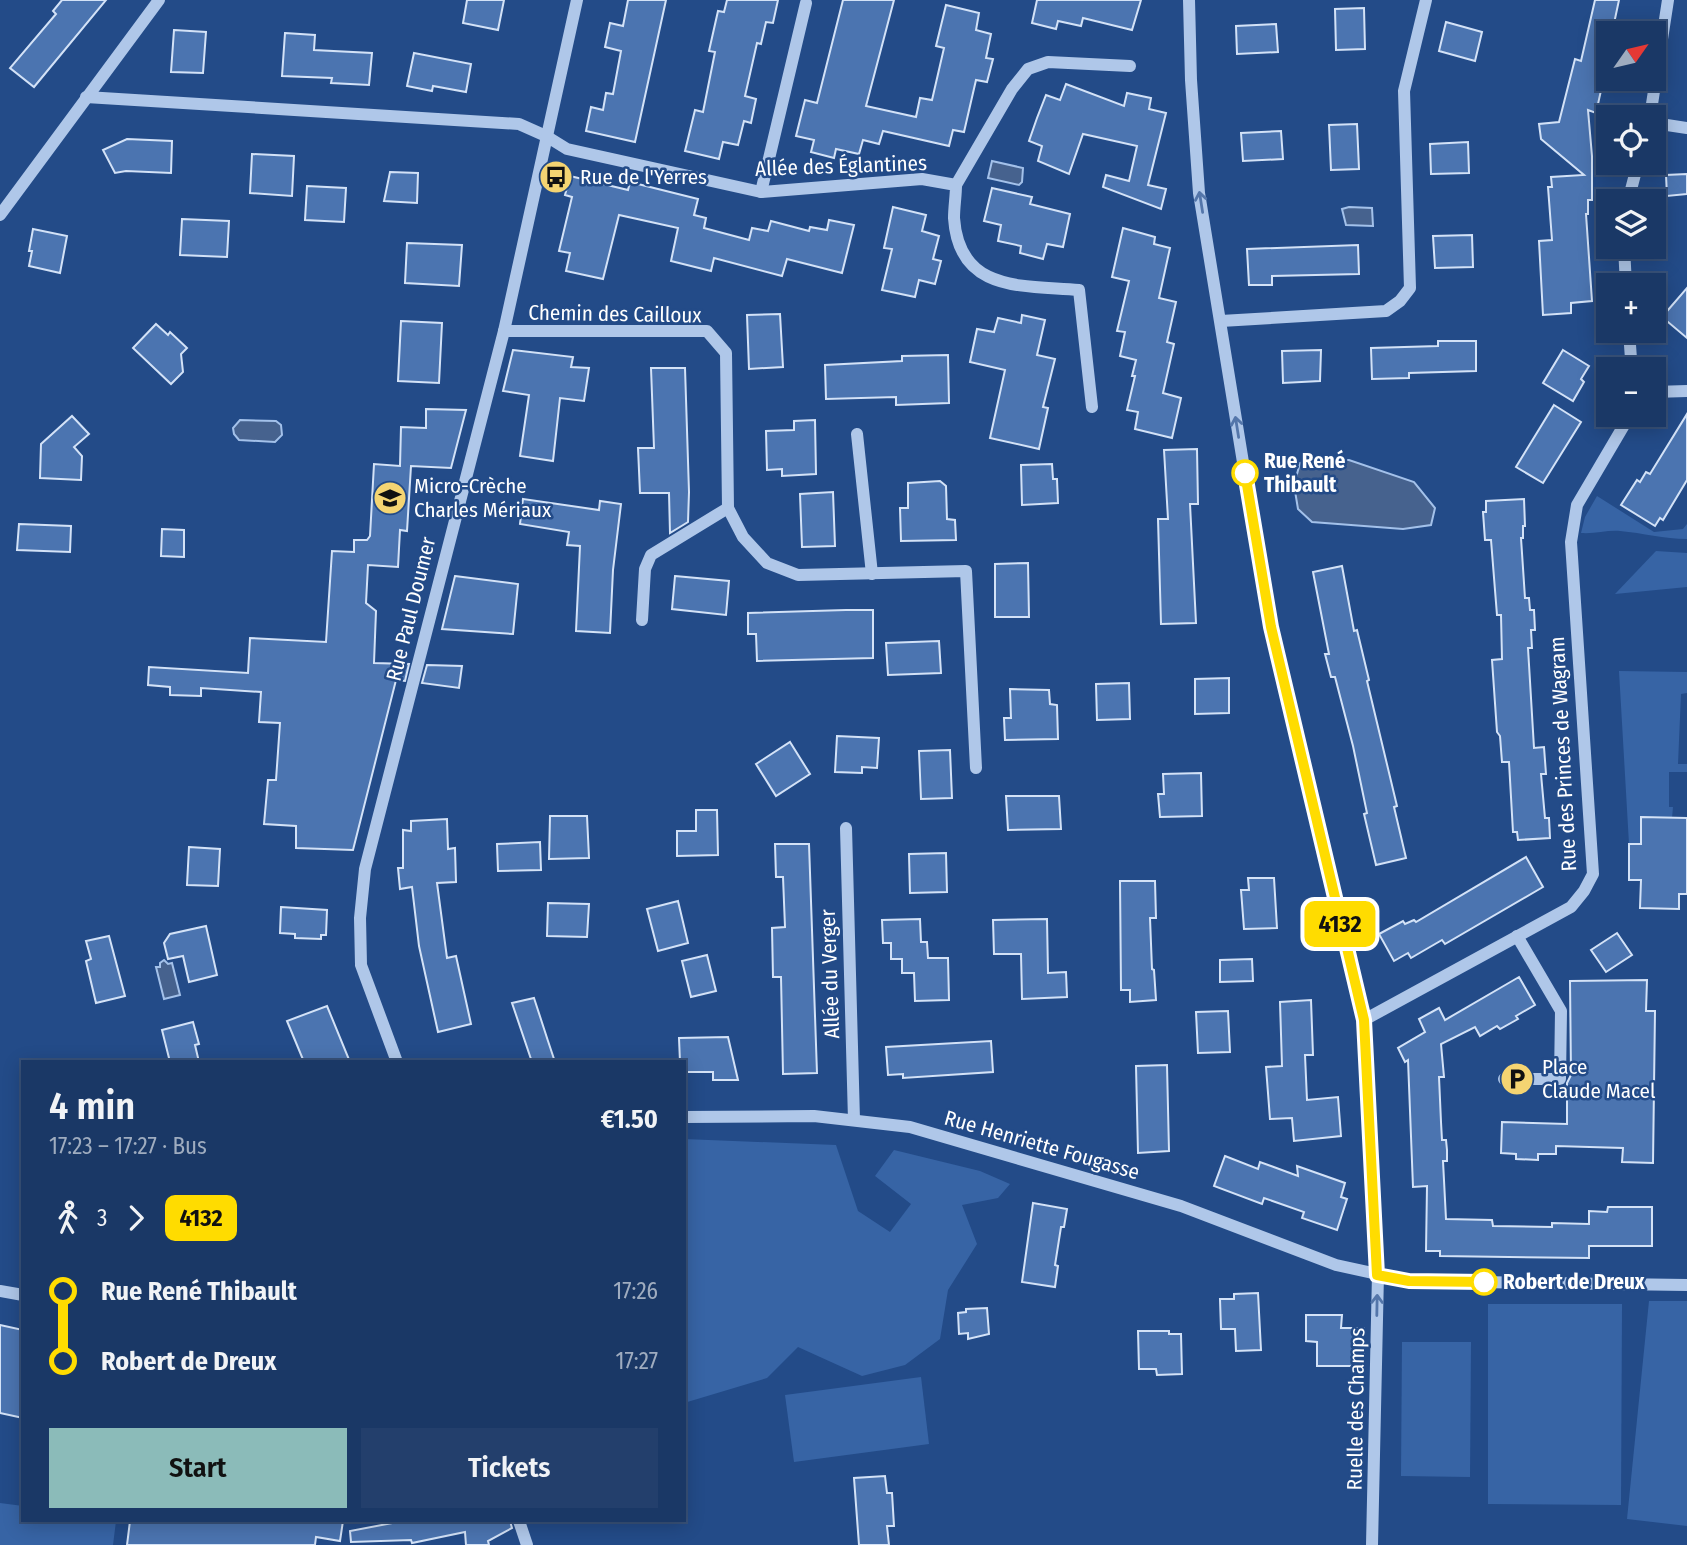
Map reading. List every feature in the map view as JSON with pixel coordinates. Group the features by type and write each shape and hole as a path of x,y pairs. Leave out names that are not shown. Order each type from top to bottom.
{"street":[{"path":"0,215 159,0"},
{"name":"Rue Paul Doumer","path":"396,1060 361,964 360,918 365,869 504,331 577,0"},
{"path":"1189,0 1191,80 1199,193 1271,627 1364,1020 1377,1275"},
{"path":"1221,321 1386,311 1410,288 1404,91 1426,0"},
{"path":"1652,105 1668,0"},
{"path":"761,192 806,3"},
{"path":"956,185 1012,89 1028,69 1048,62 1130,66"},
{"path":"86,97 519,124 546,136"},
{"path":"1666,125 1687,128"},
{"name":"Allée des Églantines","path":"546,136 567,149 761,192 922,179 956,185 954,219 963,251 976,271 1000,282 1079,290 1092,407"},
{"name":"Chemin des Cailloux","path":"504,331 706,331 726,353 728,508 743,537 767,563 798,575 966,571 976,768"},
{"path":"1666,392 1687,391"},
{"name":"Rue des Princes de Wagram","path":"1364,1020 1571,907 1593,874 1571,542 1577,505 1623,427"},
{"path":"857,434 872,573"},
{"path":"642,620 645,569 650,555 728,508"},
{"name":"Allée du Verger","path":"846,828 854,1120"},
{"path":"1504,1079 1560,1079 1561,1011 1517,936"},
{"name":"Rue Henriette Fougasse","path":"686,1117 814,1116 910,1126 1181,1206 1336,1265 1409,1281 1687,1285"},
{"name":"Ruelle des Champs","path":"1372,1545 1377,1275"},
{"path":"0,1291 21,1295"},
{"path":"519,1522 527,1545"}],"shaded area":[{"path":"992,161 1023,168 1022,182 1019,185 988,178"},
{"path":"1372,208 1373,226 1346,225 1342,209"},
{"path":"240,420 276,421 281,425 282,435 275,442 239,440 233,428"},
{"path":"1349,460 1414,482 1435,508 1431,525 1403,529 1312,522 1298,509 1294,485 1300,463"},
{"path":"1597,496 1654,532 1683,529 1687,524 1687,539 1620,531 1581,533 1585,517"},
{"path":"1656,551 1687,553 1687,587 1615,594"},
{"path":"1619,671 1687,672 1687,693 1681,694 1678,764 1687,764 1687,772 1669,772 1669,807 1673,807 1672,818 1641,817 1641,844 1629,844"},
{"path":"164,960 168,964 172,963 180,995 164,999 156,967 160,967"},
{"path":"686,1139 836,1145 858,1211 890,1232 911,1204 875,1176 894,1150 980,1171 1010,1184 998,1198 962,1205 977,1244 948,1290 940,1339 905,1365 862,1376 798,1347 767,1378 686,1402"},
{"path":"1649,1301 1687,1301 1687,1526 1627,1519"},
{"path":"1488,1304 1622,1304 1621,1505 1488,1504"},
{"path":"1402,1342 1471,1342 1470,1477 1401,1476"},
{"path":"921,1377 929,1444 794,1462 785,1395"},
{"path":"0,1503 21,1506 21,1522 116,1522 113,1545 0,1545"}],"building":[{"path":"62,0 106,0 34,87 10,68 56,14 53,11"},
{"path":"467,0 504,0 498,30 463,23"},
{"path":"628,0 666,0 635,142 586,131 591,107 603,110 606,93 613,94 621,51 605,47 610,23 623,26"},
{"path":"727,0 778,0 773,23 766,22 761,44 757,43 745,96 756,99 751,123 744,121 738,145 723,142 719,159 685,151 695,110 703,112 715,52 709,51 718,11 724,12"},
{"path":"843,0 894,0 866,106 916,117 920,98 932,100 944,48 936,46 946,5 979,13 976,30 991,34 986,58 993,59 987,82 976,80 964,132 953,130 949,146 883,131 879,144 863,140 859,154 836,149 834,158 811,152 814,140 796,136 805,100 817,103"},
{"path":"1037,0 1141,0 1132,30 1083,18 1081,26 1058,21 1056,29 1032,23"},
{"path":"1595,0 1619,0 1615,21 1596,21 1596,91 1601,91 1596,113 1588,110 1592,200 1588,200 1586,214 1592,301 1571,303 1571,313 1543,315 1539,241 1552,240 1548,187 1552,187 1551,177 1584,175 1541,139 1539,124 1559,122 1575,59 1581,61"},
{"path":"1364,8 1365,49 1336,50 1335,9"},
{"path":"1446,22 1482,32 1475,61 1439,51"},
{"path":"1276,24 1278,52 1237,54 1236,26"},
{"path":"174,30 206,32 203,73 171,72"},
{"path":"285,33 315,35 314,50 372,53 369,85 331,83 332,78 282,76"},
{"path":"414,53 471,64 466,92 433,86 432,91 407,86"},
{"path":"1066,84 1124,106 1127,93 1151,98 1149,109 1166,113 1148,185 1166,189 1161,209 1103,187 1106,175 1129,181 1137,146 1083,134 1069,174 1038,161 1042,146 1029,141 1037,118 1046,95 1060,100"},
{"path":"1357,124 1359,169 1331,170 1329,125"},
{"path":"1281,131 1283,159 1243,161 1241,133"},
{"path":"127,139 172,141 171,173 115,173 103,150"},
{"path":"1468,142 1469,173 1431,174 1430,144"},
{"path":"252,154 294,156 292,196 250,193"},
{"path":"390,172 418,173 417,203 384,201"},
{"path":"1687,174 1687,194 1667,196 1666,175"},
{"path":"570,176 628,190 630,182 698,199 694,215 706,218 704,228 749,240 752,228 768,231 771,221 809,231 810,227 827,230 829,220 854,225 842,273 787,259 782,276 714,258 711,271 671,261 678,228 619,215 603,279 566,271 570,253 559,251 572,197 565,195"},
{"path":"307,186 346,188 344,222 305,220"},
{"path":"992,188 1032,197 1030,204 1070,214 1063,247 1047,244 1043,259 1020,253 1021,246 998,241 1001,225 984,221"},
{"path":"893,207 926,215 922,231 939,236 933,259 941,261 935,284 919,280 915,297 882,290 892,249 884,248"},
{"path":"182,219 229,221 227,257 180,255"},
{"path":"1123,228 1155,237 1154,244 1170,248 1159,298 1176,302 1167,342 1174,344 1163,393 1181,398 1172,438 1135,429 1138,412 1127,410 1136,360 1120,356 1125,332 1117,331 1129,281 1112,277"},
{"path":"33,229 67,236 60,273 29,266"},
{"path":"1472,235 1473,267 1435,268 1433,236"},
{"path":"407,243 462,245 459,286 405,283"},
{"path":"1358,245 1359,274 1272,276 1272,285 1249,285 1247,249"},
{"path":"1687,288 1687,338 1666,320 1666,312"},
{"path":"780,314 783,367 749,369 747,315"},
{"path":"1022,315 1045,320 1037,355 1055,359 1043,407 1048,408 1039,449 990,438 1005,370 970,362 977,329 994,332 998,318 1021,323"},
{"path":"401,321 442,323 439,383 398,381"},
{"path":"156,324 168,335 170,332 187,348 181,354 183,372 171,384 133,348"},
{"path":"1438,341 1476,341 1476,371 1409,373 1409,378 1372,379 1371,348 1438,346"},
{"path":"513,350 573,357 571,367 589,368 584,401 560,398 553,461 520,456 529,395 503,391"},
{"path":"1321,350 1320,381 1283,383 1282,351"},
{"path":"1563,350 1589,366 1581,379 1584,382 1573,401 1543,383"},
{"path":"948,355 949,403 896,405 896,397 826,399 825,365 902,361 902,356"},
{"path":"651,368 685,368 688,522 670,533 669,493 640,493 638,448 654,448"},
{"path":"1554,405 1581,422 1543,483 1516,467"},
{"path":"426,409 466,410 451,468 411,466 407,531 400,530 398,567 368,565 366,603 376,611 374,663 409,664 405,681 396,680 353,850 296,848 296,826 264,824 268,780 276,780 280,723 259,722 261,692 201,688 201,696 170,695 170,687 148,685 149,667 248,673 250,638 326,642 332,551 354,552 354,540 367,540 370,536 374,464 400,466 401,427 426,428"},
{"path":"1687,414 1687,480 1663,520 1660,518 1655,526 1621,505 1637,480 1640,482 1646,472 1650,474"},
{"path":"72,416 89,434 74,447 82,456 81,480 40,478 41,444"},
{"path":"815,420 816,474 782,476 782,469 767,470 766,431 794,430 794,421"},
{"path":"1197,449 1198,504 1190,504 1196,623 1161,624 1158,519 1168,519 1164,450"},
{"path":"1052,464 1053,479 1057,479 1058,503 1022,505 1021,465"},
{"path":"940,481 946,486 947,519 955,520 956,540 901,541 900,508 908,508 908,483"},
{"path":"833,492 835,546 802,547 800,494"},
{"path":"523,499 599,510 600,501 621,504 613,570 610,633 576,631 580,546 567,545 569,532 520,524"},
{"path":"1524,499 1525,526 1521,538 1525,598 1529,598 1530,610 1534,610 1535,630 1531,630 1532,648 1528,648 1534,748 1544,747 1546,774 1541,774 1545,818 1549,818 1550,838 1518,840 1517,832 1513,832 1509,762 1502,762 1500,736 1497,732 1492,660 1502,659 1501,615 1497,615 1491,540 1485,540 1483,512 1486,512 1486,501"},
{"path":"19,524 71,526 70,552 17,550"},
{"path":"162,529 184,530 184,557 161,556"},
{"path":"1028,563 1029,617 995,617 995,564"},
{"path":"1342,566 1354,631 1357,630 1397,806 1394,807 1406,858 1376,865 1364,814 1367,813 1353,746 1335,677 1331,677 1325,654 1329,654 1313,572"},
{"path":"455,576 518,584 513,634 442,629"},
{"path":"675,576 729,581 726,615 672,609"},
{"path":"873,610 873,658 757,661 756,634 748,634 748,613"},
{"path":"939,641 941,673 888,675 886,643"},
{"path":"427,665 462,666 459,688 422,683"},
{"path":"1229,678 1229,713 1195,714 1195,679"},
{"path":"1129,683 1130,719 1097,720 1096,684"},
{"path":"1010,689 1049,690 1050,704 1057,705 1058,739 1005,740 1004,718 1011,718"},
{"path":"837,736 879,738 877,768 862,767 862,773 835,772"},
{"path":"790,742 810,774 776,796 756,764"},
{"path":"950,750 952,798 921,799 919,751"},
{"path":"1201,773 1202,816 1160,817 1158,794 1164,794 1163,774"},
{"path":"1006,796 1059,796 1061,829 1008,830"},
{"path":"696,810 717,810 718,855 677,856 677,831 696,831"},
{"path":"550,816 587,816 589,858 549,859"},
{"path":"1641,817 1687,818 1687,894 1679,894 1679,909 1640,908 1641,880 1629,880 1629,844 1641,844"},
{"path":"447,819 448,849 455,848 456,882 437,883 447,958 456,956 471,1024 438,1032 419,946 412,887 400,889 398,868 403,868 403,830 411,831 411,821"},
{"path":"540,842 541,870 498,871 497,844"},
{"path":"775,844 809,844 817,1073 783,1074 781,977 773,977 772,928 785,927 783,877 776,877"},
{"path":"189,847 220,849 218,886 187,885"},
{"path":"946,853 947,892 910,893 909,854"},
{"path":"1526,857 1543,887 1445,944 1442,940 1411,958 1408,953 1394,961 1379,934 1403,921 1405,924 1414,920 1416,922"},
{"path":"1248,878 1274,878 1277,928 1244,929 1241,890 1249,890"},
{"path":"1120,881 1155,881 1156,918 1150,918 1156,1000 1130,1002 1130,990 1121,990"},
{"path":"678,901 688,943 658,951 647,909"},
{"path":"548,903 589,904 587,937 547,936"},
{"path":"281,907 327,910 326,935 321,935 321,939 295,938 295,934 280,933"},
{"path":"920,919 921,942 927,942 928,958 948,958 949,1000 915,1001 914,973 902,973 902,959 891,959 891,943 883,943 882,920"},
{"path":"1047,919 1048,973 1066,972 1067,997 1022,999 1021,954 994,954 993,920"},
{"path":"206,926 217,975 189,982 183,956 168,959 164,943 170,934"},
{"path":"1617,933 1632,955 1606,972 1591,950"},
{"path":"109,936 125,996 96,1003 86,961 91,959 86,941"},
{"path":"707,955 716,991 691,997 682,961"},
{"path":"1252,959 1253,981 1220,982 1220,960"},
{"path":"1519,977 1535,1005 1500,1029 1497,1026 1480,1036 1475,1027 1441,1044 1444,1077 1439,1077 1442,1140 1446,1140 1447,1150 1447,1161 1443,1161 1446,1219 1492,1220 1493,1226 1552,1227 1552,1223 1589,1224 1589,1211 1607,1212 1608,1207 1652,1207 1652,1246 1589,1246 1589,1258 1440,1256 1440,1251 1426,1251 1427,1186 1413,1187 1408,1060 1405,1062 1398,1048 1425,1032 1419,1019 1439,1008 1445,1020"},
{"path":"1647,980 1646,1011 1655,1011 1653,1163 1622,1162 1623,1148 1556,1146 1556,1154 1538,1154 1538,1160 1516,1159 1516,1154 1501,1153 1502,1122 1567,1124 1567,1083 1571,1075 1570,981"},
{"path":"534,998 554,1060 531,1060 512,1003"},
{"path":"1311,1000 1313,1055 1305,1055 1307,1100 1338,1097 1341,1136 1294,1141 1292,1118 1270,1119 1266,1067 1282,1066 1280,1002"},
{"path":"327,1006 349,1060 303,1060 287,1021"},
{"path":"1228,1011 1230,1052 1198,1053 1196,1012"},
{"path":"193,1022 199,1044 195,1045 199,1060 170,1060 162,1030"},
{"path":"728,1037 738,1080 713,1080 713,1072 686,1072 686,1060 680,1060 679,1038"},
{"path":"991,1041 993,1072 903,1078 903,1074 888,1075 886,1047"},
{"path":"1167,1065 1169,1151 1138,1153 1136,1066"},
{"path":"1225,1156 1258,1169 1260,1162 1298,1176 1297,1166 1345,1183 1341,1197 1347,1199 1337,1230 1302,1218 1304,1212 1264,1198 1262,1204 1214,1186"},
{"path":"1033,1203 1067,1209 1055,1265 1058,1266 1055,1287 1022,1282"},
{"path":"1258,1293 1261,1350 1236,1351 1235,1329 1221,1329 1220,1299 1234,1299 1234,1294"},
{"path":"987,1308 989,1334 968,1339 968,1333 959,1334 958,1313 966,1312 966,1309"},
{"path":"1306,1315 1342,1315 1341,1328 1364,1328 1364,1366 1317,1366 1317,1342 1306,1341"},
{"path":"0,1325 21,1330 21,1418 0,1413"},
{"path":"1138,1331 1169,1331 1169,1334 1181,1334 1182,1374 1157,1375 1156,1369 1139,1369"},
{"path":"885,1476 887,1493 892,1493 894,1526 887,1526 889,1545 859,1545 854,1478"},
{"path":"130,1522 343,1522 340,1541 316,1537 315,1545 127,1545"},
{"path":"398,1522 510,1522 512,1528 488,1541 489,1545 466,1545 465,1532 412,1543 411,1540 351,1542 350,1531"}],"bus line":[{"name":"4132","path":"1245,473 1271,627 1364,1020 1377,1275 1409,1281 1484,1282"}],"place":[{"name":"Rue de l'Yerres","path":"556,177"},
{"name":"Rue René Thibault","path":"1245,473"},
{"name":"Micro-Crèche Charles Mériaux","path":"390,498"},
{"name":"Place Claude Macel","path":"1517,1079"},
{"name":"Robert de Dreux","path":"1484,1282"}]}
